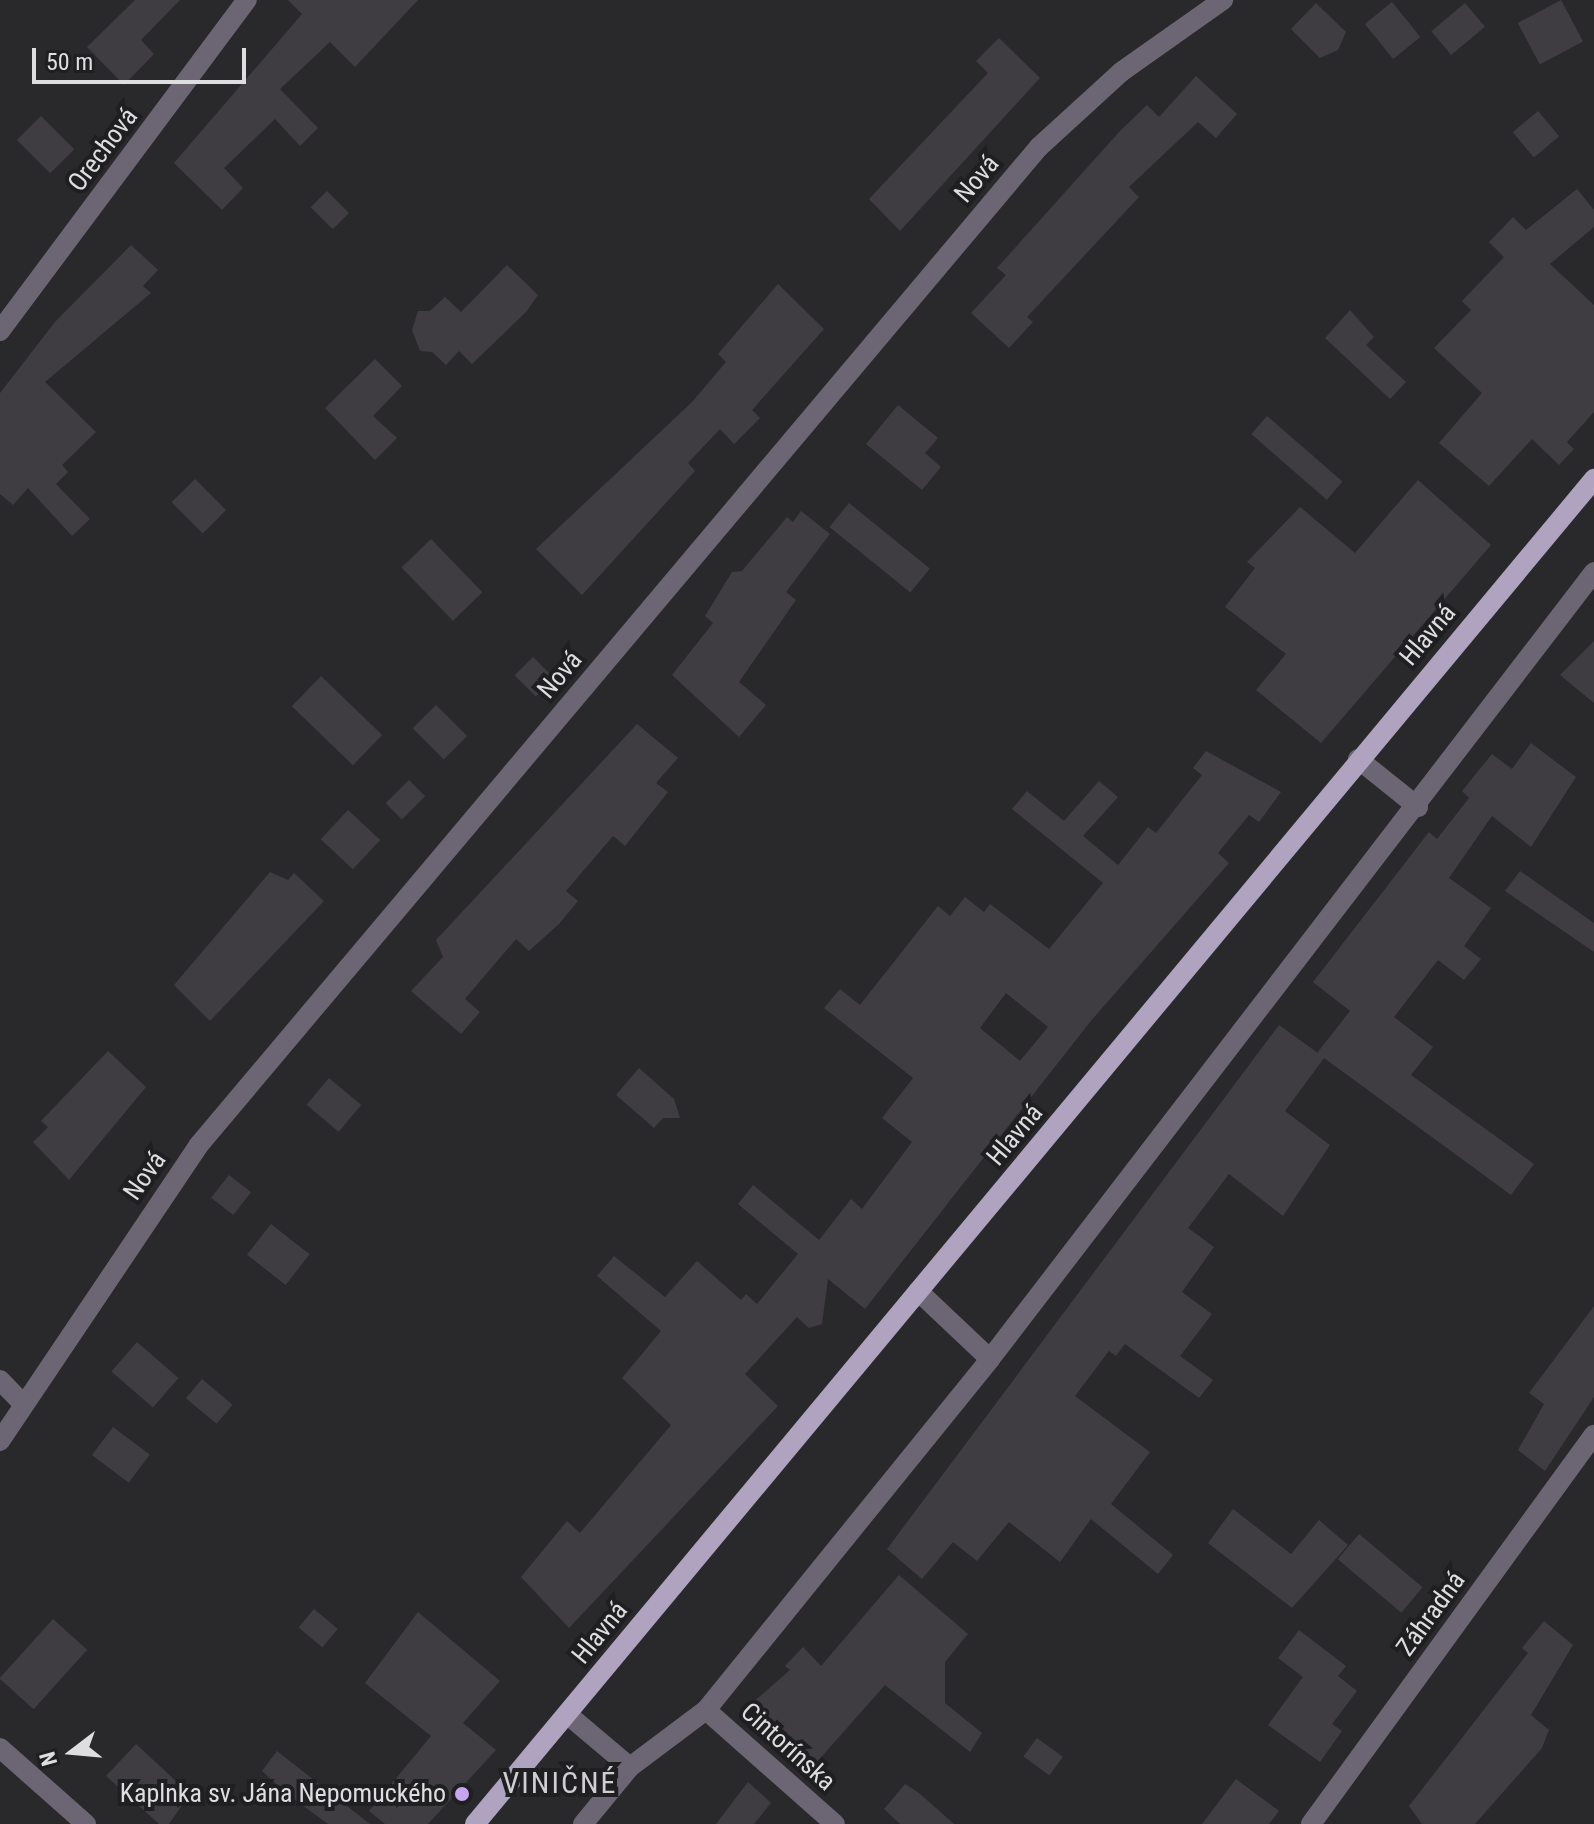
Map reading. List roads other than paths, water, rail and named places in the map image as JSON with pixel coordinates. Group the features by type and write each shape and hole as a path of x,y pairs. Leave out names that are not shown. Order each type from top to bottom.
{"main road":[{"name":"Hlavná","path":"475,1824 1594,479"}],"street":[{"name":"Orechová","path":"0,331 247,0"},
{"name":"Nová","path":"0,1441 20,1401 198,1146 1039,147 1121,72 1223,0"},
{"path":"583,1824 630,1767 706,1710 990,1359 1418,807 1594,572"},
{"path":"1358,759 1418,807"},
{"path":"918,1291 990,1359"},
{"path":"0,1380 20,1401"},
{"name":"Záhradná","path":"1311,1824 1594,1435"},
{"name":"Cintorínska","path":"706,1710 835,1824"},
{"path":"567,1714 630,1767"},
{"path":"0,1748 86,1824"}],"place":[{"name":"Kaplnka sv. Jána Nepomuckého","path":"462,1794"}],"district":[{"name":"VINIČNÉ","path":"560,1783"}]}
